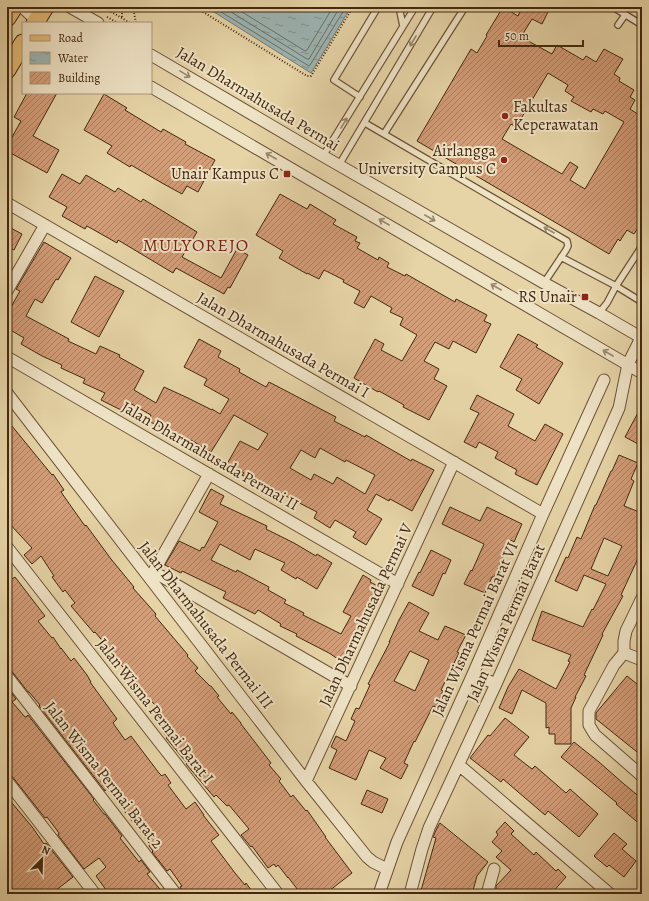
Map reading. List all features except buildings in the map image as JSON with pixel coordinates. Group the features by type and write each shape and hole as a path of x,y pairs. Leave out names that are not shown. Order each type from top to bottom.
{"main road":[{"path":"7,18 14,7"},
{"path":"7,70 22,45"}],"street":[{"path":"22,7 39,18"},
{"path":"70,7 96,22"},
{"name":"Jalan Dharmahusada Permai","path":"152,55 323,156 642,338 628,364"},
{"path":"152,88 642,373"},
{"name":"Jalan Dharmahusada Permai I","path":"7,202 543,514"},
{"path":"7,291 45,225"},
{"name":"Jalan Dharmahusada Permai II","path":"7,357 398,584"},
{"name":"Jalan Wisma Permai Barat","path":"410,894 429,828 496,684 619,408 628,364"},
{"name":"Jalan Wisma Permai Barat VI","path":"379,894 398,842 604,380"},
{"name":"Jalan Dharmahusada Permai III","path":"7,393 152,575 306,781 367,857 373,862 387,869"},
{"name":"Jalan Dharmahusada Permai V","path":"306,781 454,462"},
{"path":"209,474 152,575 351,686"},
{"name":"Jalan Wisma Permai Barat I","path":"7,547 278,894"},
{"path":"642,598 626,631 624,653 614,665 589,711 589,725 595,735 642,776"},
{"path":"624,653 642,660"},
{"path":"473,674 496,684"},
{"name":"Jalan Wisma Permai Barat 2","path":"7,676 176,894"},
{"path":"458,765 610,894"},
{"path":"7,781 95,894"},
{"path":"487,894 494,870"}],"lane":[{"path":"360,97 334,80 378,7"},
{"path":"399,7 403,26"},
{"path":"323,156 415,7"},
{"path":"339,165 433,7"},
{"path":"384,134 464,7"},
{"path":"613,7 642,25"},
{"path":"618,25 625,14"},
{"path":"365,123 567,241 568,246 544,283"},
{"path":"599,313 642,246"},
{"path":"561,257 616,286 642,302"}],"path":[{"path":"103,7 129,22"},
{"path":"132,7 136,22"},
{"path":"195,7 307,76 311,76 353,7"},
{"path":"123,18 122,13 124,10 129,9 133,11"}],"water":[{"path":"206,7 351,7 311,73"}],"place":[{"name":"Fakultas Keperawatan","path":"505,116"},
{"name":"Airlangga University Campus C","path":"504,160"},
{"name":"Unair Kampus C","path":"287,174"},
{"name":"RS Unair","path":"585,297"}],"district":[{"name":"MULYOREJO","path":"196,245"}]}
